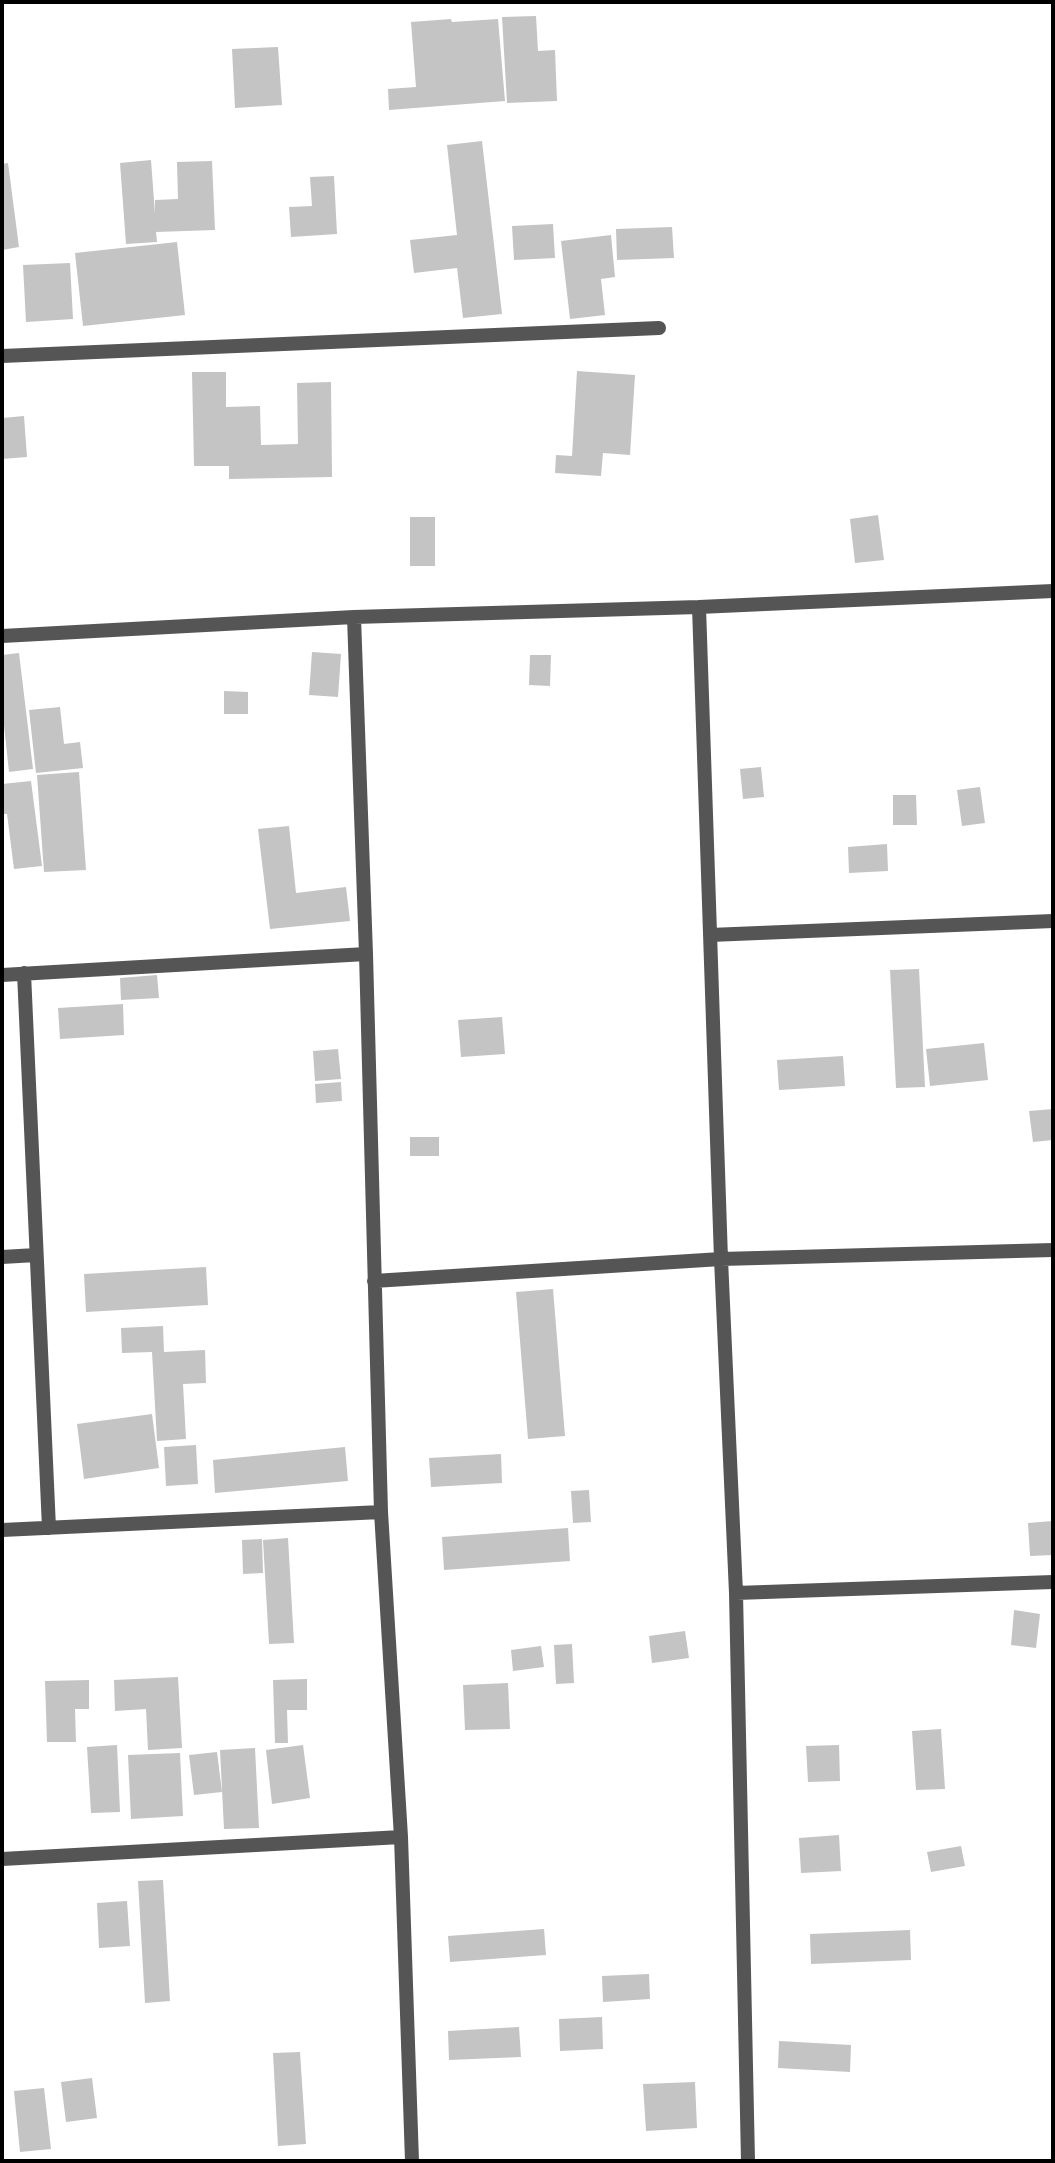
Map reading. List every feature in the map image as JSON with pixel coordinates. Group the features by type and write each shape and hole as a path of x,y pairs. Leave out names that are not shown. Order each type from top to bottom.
{"street":[{"path":"2,356 659,328"},
{"path":"2,636 354,617 699,607 1053,591"},
{"path":"699,607 721,1259 736,1593 748,2161"},
{"path":"354,617 381,1512 401,1837 412,2161"},
{"path":"710,935 1053,921"},
{"path":"2,975 366,954"},
{"path":"24,974 48,1528"},
{"path":"374,1281 721,1259 1053,1250"},
{"path":"2,1257 36,1255"},
{"path":"2,1530 381,1512"},
{"path":"736,1593 1053,1582"},
{"path":"2,1859 401,1837"}],"building":[{"path":"536,16 538,51 555,50 557,101 507,103 502,17"},
{"path":"451,19 452,22 498,19 505,101 389,110 388,89 416,87 411,22"},
{"path":"278,47 282,105 235,108 232,49"},
{"path":"482,141 502,314 463,318 457,268 414,273 410,240 457,235 447,145"},
{"path":"151,160 155,214 155,200 178,199 177,162 212,161 215,230 156,232 157,242 126,244 120,163"},
{"path":"8,163 19,247 2,250 2,164"},
{"path":"334,176 337,234 291,237 289,207 312,206 310,177"},
{"path":"553,224 555,258 514,260 512,226"},
{"path":"672,227 674,258 617,260 616,229"},
{"path":"611,235 615,277 601,279 605,315 570,319 561,241"},
{"path":"177,242 185,315 83,326 75,253"},
{"path":"70,263 73,319 26,322 23,265"},
{"path":"577,371 635,375 630,455 603,453 601,476 555,473 556,455 572,456"},
{"path":"192,372 226,372 226,407 260,406 261,445 298,444 297,383 331,382 332,477 229,479 229,466 194,466"},
{"path":"24,416 27,457 2,459 2,418"},
{"path":"878,515 884,560 855,563 850,519"},
{"path":"410,517 435,517 435,566 410,566"},
{"path":"312,652 341,654 338,697 309,695"},
{"path":"19,653 33,769 9,772 2,706 2,655"},
{"path":"530,655 551,655 550,686 529,685"},
{"path":"224,691 248,692 248,714 224,714"},
{"path":"60,707 64,744 80,742 83,768 36,773 29,710"},
{"path":"761,767 764,797 743,799 740,769"},
{"path":"79,772 86,870 44,872 37,775"},
{"path":"31,781 42,866 14,869 7,814 2,814 2,784"},
{"path":"980,787 985,823 962,826 957,790"},
{"path":"893,795 916,795 917,825 893,825"},
{"path":"289,826 296,893 346,887 350,921 270,929 258,829"},
{"path":"887,844 888,871 849,873 848,847"},
{"path":"919,969 925,1087 896,1088 890,970"},
{"path":"157,975 159,998 121,1000 120,978"},
{"path":"123,1004 124,1035 60,1039 58,1008"},
{"path":"502,1017 505,1054 461,1057 458,1020"},
{"path":"984,1043 988,1080 930,1086 926,1049"},
{"path":"338,1049 341,1079 315,1081 313,1051"},
{"path":"843,1056 845,1086 779,1090 777,1060"},
{"path":"341,1082 342,1101 316,1103 315,1084"},
{"path":"1053,1109 1053,1140 1033,1142 1029,1111"},
{"path":"410,1137 439,1137 439,1156 410,1156"},
{"path":"206,1267 208,1305 86,1312 84,1274"},
{"path":"553,1289 565,1436 528,1439 516,1292"},
{"path":"163,1326 164,1352 205,1350 206,1383 183,1384 186,1439 157,1441 152,1352 122,1353 121,1328"},
{"path":"152,1414 159,1468 84,1479 77,1424"},
{"path":"196,1445 198,1484 166,1486 164,1447"},
{"path":"345,1447 348,1481 215,1493 213,1460"},
{"path":"501,1454 502,1483 431,1487 429,1458"},
{"path":"589,1490 591,1522 573,1523 571,1491"},
{"path":"1053,1521 1053,1555 1030,1556 1028,1523"},
{"path":"568,1528 570,1561 444,1570 442,1537"},
{"path":"288,1538 294,1643 269,1644 263,1540"},
{"path":"262,1539 263,1573 243,1574 242,1540"},
{"path":"1014,1610 1040,1614 1036,1648 1011,1645"},
{"path":"685,1631 689,1658 652,1663 649,1636"},
{"path":"572,1644 574,1683 556,1684 554,1645"},
{"path":"541,1646 544,1667 513,1671 511,1650"},
{"path":"178,1677 182,1748 148,1750 146,1709 115,1711 114,1680"},
{"path":"307,1679 307,1710 287,1710 288,1743 275,1743 273,1680"},
{"path":"89,1680 89,1709 75,1709 76,1742 47,1742 45,1681"},
{"path":"508,1683 510,1729 465,1730 463,1685"},
{"path":"941,1729 945,1789 916,1790 912,1731"},
{"path":"117,1745 120,1812 91,1813 87,1747"},
{"path":"303,1745 310,1798 272,1804 266,1750"},
{"path":"839,1745 840,1781 808,1782 806,1746"},
{"path":"255,1748 259,1828 224,1829 220,1750"},
{"path":"217,1752 222,1792 194,1795 189,1755"},
{"path":"180,1753 183,1816 131,1819 128,1755"},
{"path":"839,1835 841,1871 801,1873 799,1838"},
{"path":"961,1846 965,1866 931,1872 927,1852"},
{"path":"163,1880 170,2001 145,2003 138,1881"},
{"path":"127,1901 130,1946 99,1948 97,1903"},
{"path":"544,1929 546,1955 450,1962 448,1936"},
{"path":"910,1930 911,1960 811,1964 810,1934"},
{"path":"649,1974 650,1999 603,2002 602,1976"},
{"path":"602,2017 603,2049 560,2051 559,2019"},
{"path":"519,2027 521,2057 449,2060 448,2031"},
{"path":"779,2041 851,2045 850,2072 778,2068"},
{"path":"300,2052 306,2144 278,2146 273,2053"},
{"path":"92,2078 97,2118 66,2122 61,2082"},
{"path":"695,2082 697,2128 646,2131 643,2084"},
{"path":"44,2088 51,2149 20,2152 14,2091"}]}
